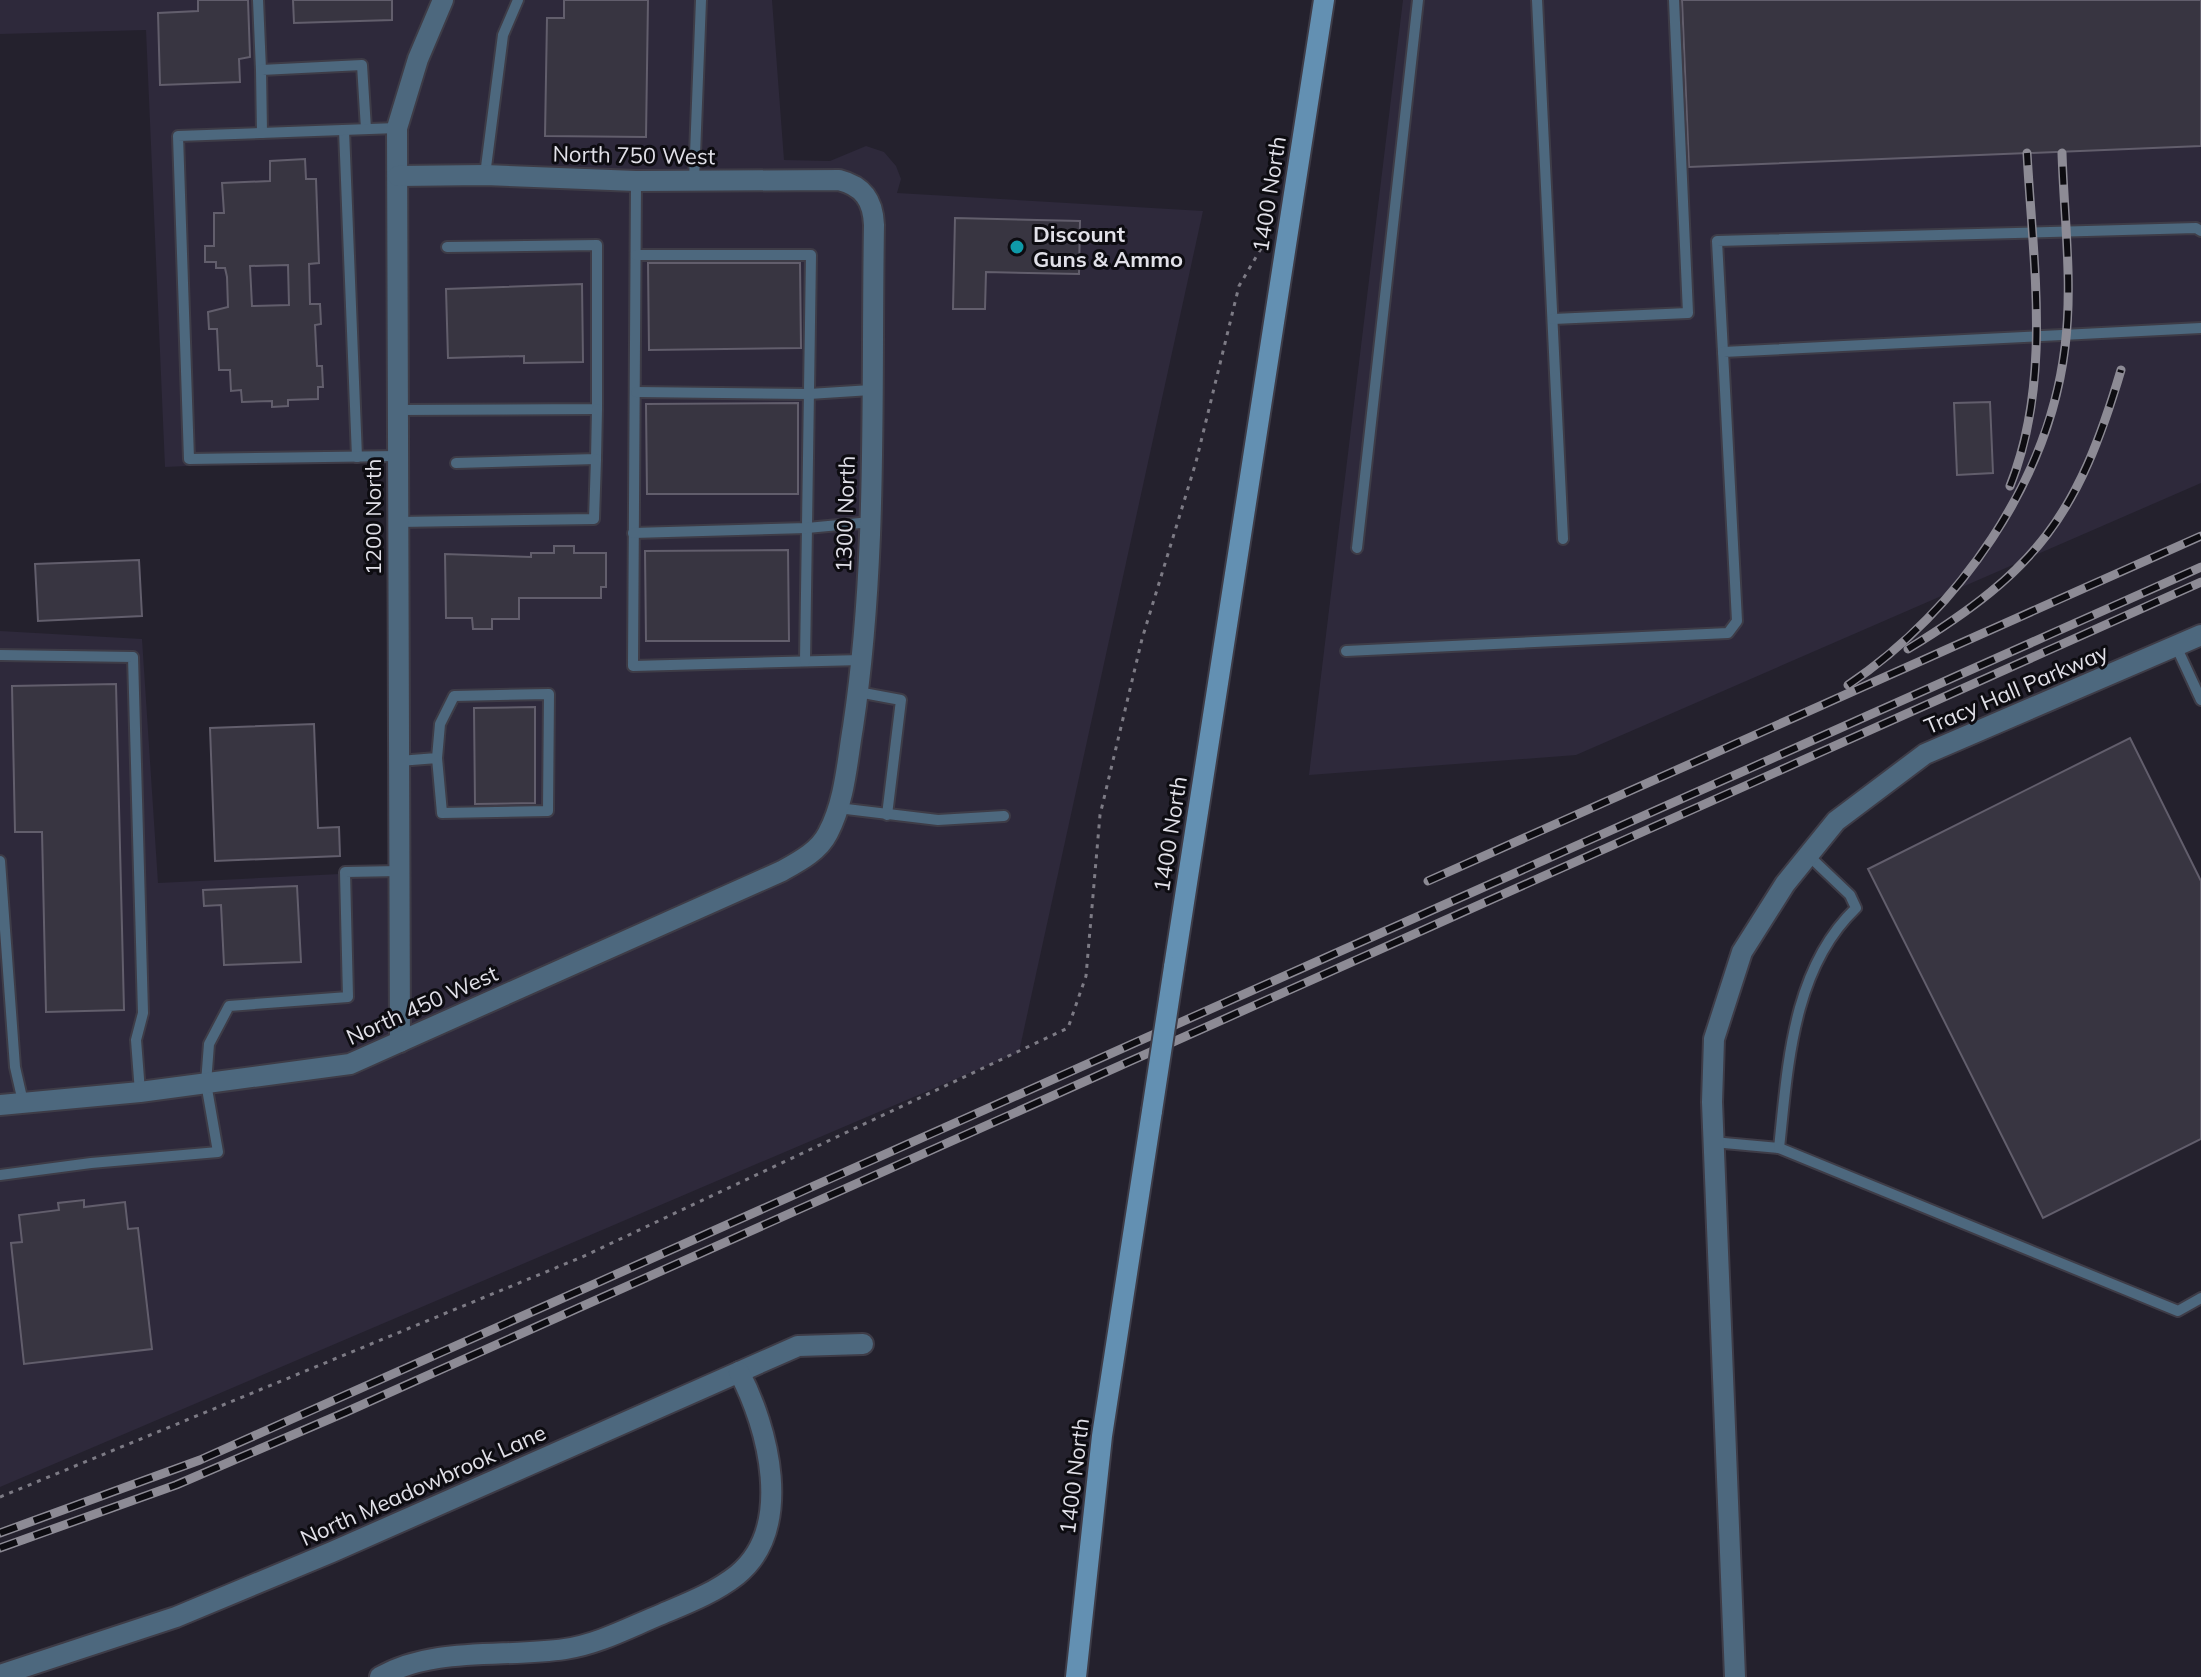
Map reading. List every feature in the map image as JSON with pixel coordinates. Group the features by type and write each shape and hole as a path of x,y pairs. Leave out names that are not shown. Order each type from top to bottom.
{"main road":[{"name":"1400 North","path":"1076,1677 1102,1436 1324,0"}],"street":[{"name":"1200 North","path":"400,1042 397,128 418,59 443,0"},
{"name":"North 750 West","path":"398,176 485,175 636,181 839,180 853,183 865,193"},
{"name":"1300 North","path":"828,835 838,808 858,692 871,522 874,225 873,208 865,193"},
{"name":"Tracy Hall Parkway","path":"1735,1677 1711,1141 1714,1039 1742,952 1785,884 1836,821 1925,754 2201,635"},
{"name":"North 450 West","path":"0,1105 140,1092 350,1064 782,871 816,849 828,835"},
{"name":"North Meadowbrook Lane","path":"0,1675 176,1617 332,1552 798,1346 863,1344"},
{"path":"380,1677 424,1661 566,1649 606,1638 713,1592 740,1573 757,1550 767,1528 767,1440 739,1372"}],"lane":[{"path":"258,0 262,133"},
{"path":"485,175 503,35 518,0"},
{"path":"694,180 701,0"},
{"path":"1357,548 1418,0"},
{"path":"1537,0 1563,539"},
{"path":"1553,319 1688,313 1674,0"},
{"path":"261,70 362,65 366,129"},
{"path":"397,128 178,136 189,459 397,456"},
{"path":"344,130 357,457"},
{"path":"636,181 633,666 862,660"},
{"path":"1346,651 1728,633 1737,621 1717,241 2124,229 2196,228 2201,231"},
{"path":"398,522 594,519 597,245 447,247"},
{"path":"636,255 811,255 805,661"},
{"path":"1723,352 2201,328"},
{"path":"636,392 809,394 871,390"},
{"path":"397,410 597,409"},
{"path":"456,463 596,459"},
{"path":"633,533 807,528 871,522"},
{"path":"2176,646 2201,700"},
{"path":"0,655 133,657 143,1013 136,1040 140,1092"},
{"path":"858,692 901,700 887,815"},
{"path":"549,694 548,811 442,813 437,758 440,724 454,696 549,694"},
{"path":"399,761 437,758"},
{"path":"838,808 938,820 1004,816"},
{"path":"1779,1148 1792,1029 1812,975 1839,925 1856,908 1850,895 1808,855"},
{"path":"0,861 15,1067 23,1102"},
{"path":"0,1175 218,1152 206,1083 209,1044 229,1006 348,997 345,872 400,871"},
{"path":"1711,1141 1779,1148 2178,1311 2201,1298"}],"path":[{"path":"0,1497 582,1257 1068,1028 1086,976 1100,815 1142,639 1196,462 1239,286 1270,234"}],"shaded area":[{"path":"0,0 772,0 784,160 830,161 866,146 884,152 896,166 901,179 897,193 1203,211 1019,1052 0,1487 0,631 142,639 158,883 400,871 397,457 165,467 146,30 0,34"},
{"path":"1403,0 2201,0 2201,483 1576,755 1309,775"}],"building":[{"path":"198,0 248,0 250,57 239,59 240,82 160,85 158,13 198,11"},
{"path":"293,0 392,0 392,20 294,23"},
{"path":"564,0 648,0 646,137 545,136 547,18 564,18"},
{"path":"1682,0 2201,0 2201,146 1689,167"},
{"path":"305,159 306,179 316,179 319,263 309,264 310,304 320,304 321,324 315,325 317,366 322,366 323,387 318,387 318,399 288,400 288,406 272,407 272,401 242,402 241,390 231,391 230,370 219,370 217,329 209,329 208,312 228,307 227,277 225,268 216,268 216,262 205,262 205,246 214,246 214,213 224,213 222,183 270,181 270,161","holes":["288,265 289,305 252,306 250,266"]},
{"name":"Discount Guns & Ammo","path":"955,218 1080,221 1079,274 986,272 985,309 953,309"},
{"path":"648,263 800,263 801,348 649,350"},
{"path":"582,284 583,362 524,363 524,356 448,358 446,289"},
{"path":"1990,402 1993,473 1957,475 1954,403"},
{"path":"798,403 798,494 647,494 646,404"},
{"path":"554,546 574,546 574,553 606,553 606,587 601,587 601,598 519,598 519,619 492,619 492,629 473,629 472,618 446,618 445,554 531,557 531,553 554,553"},
{"path":"788,550 789,641 646,641 645,551"},
{"path":"139,560 142,616 38,621 35,564"},
{"path":"116,684 124,1010 46,1012 42,832 15,832 12,686"},
{"path":"535,707 535,803 475,804 474,708"},
{"path":"314,724 318,828 339,827 340,856 215,861 210,728"},
{"path":"2130,738 2201,881 2201,1139 2043,1218 1868,869"},
{"path":"297,886 301,962 224,965 221,905 204,906 203,890"},
{"path":"84,1200 84,1207 125,1202 128,1229 138,1228 152,1349 24,1364 11,1243 22,1242 19,1215 59,1210 58,1203"}],"railway":[{"path":"2010,486 2023,446 2035,363 2035,279 2027,153"},
{"path":"1848,685 1889,654 1961,580 1992,538 2019,493 2040,446 2056,397 2067,323 2068,274 2062,153"},
{"path":"1908,649 1990,592 2021,564 2047,534 2088,464 2121,370"},
{"path":"1428,881 2201,536"},
{"path":"0,1533 200,1460 2201,567"},
{"path":"0,1548 176,1485 346,1412 2201,582"}],"place":[{"name":"Discount Guns & Ammo","path":"1017,247"}]}
